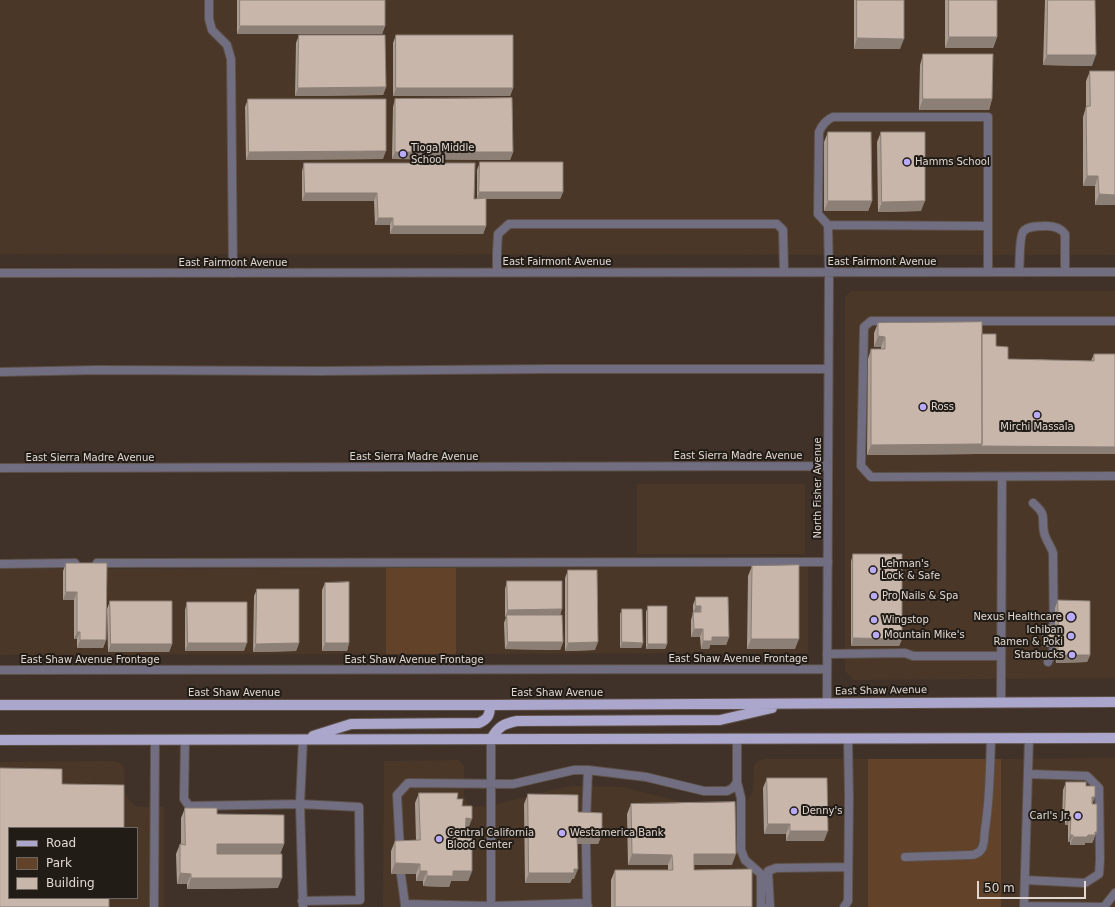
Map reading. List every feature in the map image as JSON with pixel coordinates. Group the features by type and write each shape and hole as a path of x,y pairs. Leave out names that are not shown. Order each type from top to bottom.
{"main road":[{"name":"East Shaw Avenue","path":"0,705 490,705 1115,702"},
{"path":"491,739 496,730 502,726 517,721 720,720 789,704"},
{"path":"303,739 351,724 479,723 486,720 490,713 490,705"},
{"path":"0,740 1115,738"}],"street":[{"path":"209,0 208,19 212,30 227,46 232,59 233,273"},
{"path":"988,226 828,225 818,214 819,132 821,126 833,117 988,117 988,226 988,272"},
{"path":"497,272 498,234 509,224 778,224 783,230 784,272"},
{"name":"North Fisher Avenue","path":"827,704 828,225"},
{"path":"1019,272 1020,245 1023,231 1029,228 1045,226 1058,228 1065,234 1065,272"},
{"name":"East Fairmont Avenue","path":"0,273 1115,272"},
{"path":"1115,321 871,321 864,327 861,466 871,477 1115,476"},
{"path":"0,372 98,370 320,371 828,369"},
{"name":"East Sierra Madre Avenue","path":"0,468 828,466"},
{"path":"1001,702 1002,476"},
{"path":"1033,503 1040,509 1044,516 1044,533 1051,547 1052,553 1054,648 1048,662"},
{"path":"0,564 828,562"},
{"path":"828,654 905,653 913,656 1001,656"},
{"name":"East Shaw Avenue Frontage","path":"0,670 828,669"},
{"path":"737,738 737,782 741,798 741,850 745,860 761,874 761,907 763,907"},
{"path":"905,857 970,855 976,854 980,851 983,844 986,823 990,779 991,738"},
{"path":"1029,738 1024,906 1104,907 1115,893"},
{"path":"185,740 184,800 189,806 300,804 359,807 360,900 302,904 300,804 303,739"},
{"path":"491,739 491,906"},
{"path":"844,907 848,900 848,739"},
{"path":"154,907 155,740"},
{"path":"400,850 398,795 408,783 513,784 574,770 646,776 704,791 727,791 733,788 737,782"},
{"path":"586,823 588,770"},
{"path":"1025,880 1085,883 1099,874 1100,860 1099,788 1087,776 1028,774"},
{"path":"401,875 405,905 588,905 586,845"},
{"path":"770,907 768,871 776,868 848,867"}],"shaded area":[{"name":"Tioga Middle School","path":"0,0 1115,0 1115,255 0,254"},
{"path":"851,291 1115,291 1115,678 854,680 845,671 845,297"},
{"path":"637,484 805,484 805,554 637,554"},
{"path":"808,567 808,653 456,654 456,568"},
{"path":"386,568 386,654 0,655 0,569"},
{"path":"1115,758 1115,907 1001,907 1001,759"},
{"path":"763,759 868,759 868,907 383,907 384,761 459,760 464,766 464,797 471,807 489,806 574,786 621,787 700,806 736,806 743,804 751,795 753,790 754,766 758,761"},
{"path":"114,761 120,763 124,768 125,792 127,797 135,806 164,807 164,907 0,907 0,762"}],"green space":[{"path":"386,568 456,568 456,654 386,654"},
{"path":"868,759 1001,759 1001,907 868,907"}],"building":[{"path":"240,0 385,0 385,26 240,26"},
{"path":"857,0 904,0 904,39 857,38"},
{"path":"949,0 997,0 997,37 949,37"},
{"path":"1048,0 1095,0 1096,55 1047,55"},
{"path":"299,35 385,35 386,87 298,88"},
{"path":"396,35 513,35 513,88 396,88"},
{"path":"923,54 993,54 992,99 923,99"},
{"path":"1090,71 1115,71 1115,195 1099,194 1098,176 1087,176 1086,107 1090,106"},
{"path":"512,98 513,152 395,152 395,99"},
{"path":"248,99 386,99 386,151 249,152"},
{"path":"828,132 871,132 872,201 828,201"},
{"path":"881,132 925,132 925,201 882,202"},
{"path":"480,162 563,162 563,192 479,192"},
{"path":"304,163 475,163 474,199 486,198 486,226 393,226 393,218 378,218 377,193 305,193"},
{"name":"Ross","path":"982,322 982,444 871,445 871,349 885,349 885,337 878,336 878,323"},
{"path":"982,334 996,334 996,346 1008,347 1008,359 1094,361 1094,354 1115,354 1115,447 981,446"},
{"path":"853,554 902,554 902,639 853,638"},
{"path":"66,563 107,563 106,640 80,640 80,632 77,632 77,592 66,592"},
{"path":"799,565 799,639 751,639 752,566"},
{"path":"568,570 597,570 598,642 568,643"},
{"path":"507,581 562,581 562,609 508,610"},
{"path":"349,582 349,643 325,643 325,583"},
{"path":"257,589 299,589 299,643 256,644"},
{"path":"696,597 728,597 729,637 712,637 712,641 703,641 703,629 694,629 693,612 701,612 701,606 696,606"},
{"path":"1058,600 1090,601 1090,655 1058,655 1058,639 1045,639 1045,625 1058,625"},
{"path":"110,601 172,601 172,644 111,644"},
{"path":"187,602 247,602 247,643 188,643"},
{"path":"648,606 667,606 667,644 648,644"},
{"path":"622,609 642,609 643,643 622,642"},
{"path":"507,615 562,615 563,642 508,642"},
{"path":"0,768 62,769 62,784 124,785 124,827 8,827 8,899 109,899 109,907 0,907"},
{"name":"Denny's","path":"767,778 827,778 828,831 790,831 790,824 768,824"},
{"name":"Carl's Jr.","path":"1066,782 1086,782 1086,786 1095,786 1095,797 1092,797 1092,804 1097,804 1097,832 1095,832 1095,835 1088,835 1087,837 1073,837 1073,835 1070,835 1071,817 1068,817 1068,812 1065,812"},
{"name":"Central California Blood Center","path":"419,793 458,793 457,799 463,799 462,806 472,806 472,819 466,818 465,838 472,838 472,871 453,871 453,876 427,876 427,871 420,871 420,864 395,863 395,841 420,840"},
{"name":"Westamerica Bank","path":"528,794 578,795 578,812 602,813 602,834 577,834 578,869 574,869 574,873 529,873"},
{"path":"735,802 736,854 694,854 694,870 752,869 752,907 615,907 615,870 673,870 672,855 632,854 631,804"},
{"path":"185,808 217,808 217,814 284,815 284,844 217,844 217,854 282,854 282,878 191,878 191,874 180,873 180,844 185,845"}],"place":[{"name":"Tioga Middle School","path":"403,154"},
{"name":"Hamms School","path":"907,162"},
{"name":"Ross","path":"923,407"},
{"name":"Mirchi Massala","path":"1037,415"},
{"name":"Lehman's Lock & Safe","path":"873,570"},
{"name":"Pro Nails & Spa","path":"874,596"},
{"name":"Nexus Healthcare","path":"1071,617"},
{"name":"Wingstop","path":"874,620"},
{"name":"Mountain Mike's","path":"876,635"},
{"name":"Ichiban Ramen & Poki","path":"1071,636"},
{"name":"Starbucks","path":"1072,655"},
{"name":"Denny's","path":"794,811"},
{"name":"Carl's Jr.","path":"1078,816"},
{"name":"Westamerica Bank","path":"562,833"},
{"name":"Central California Blood Center","path":"439,839"}]}
